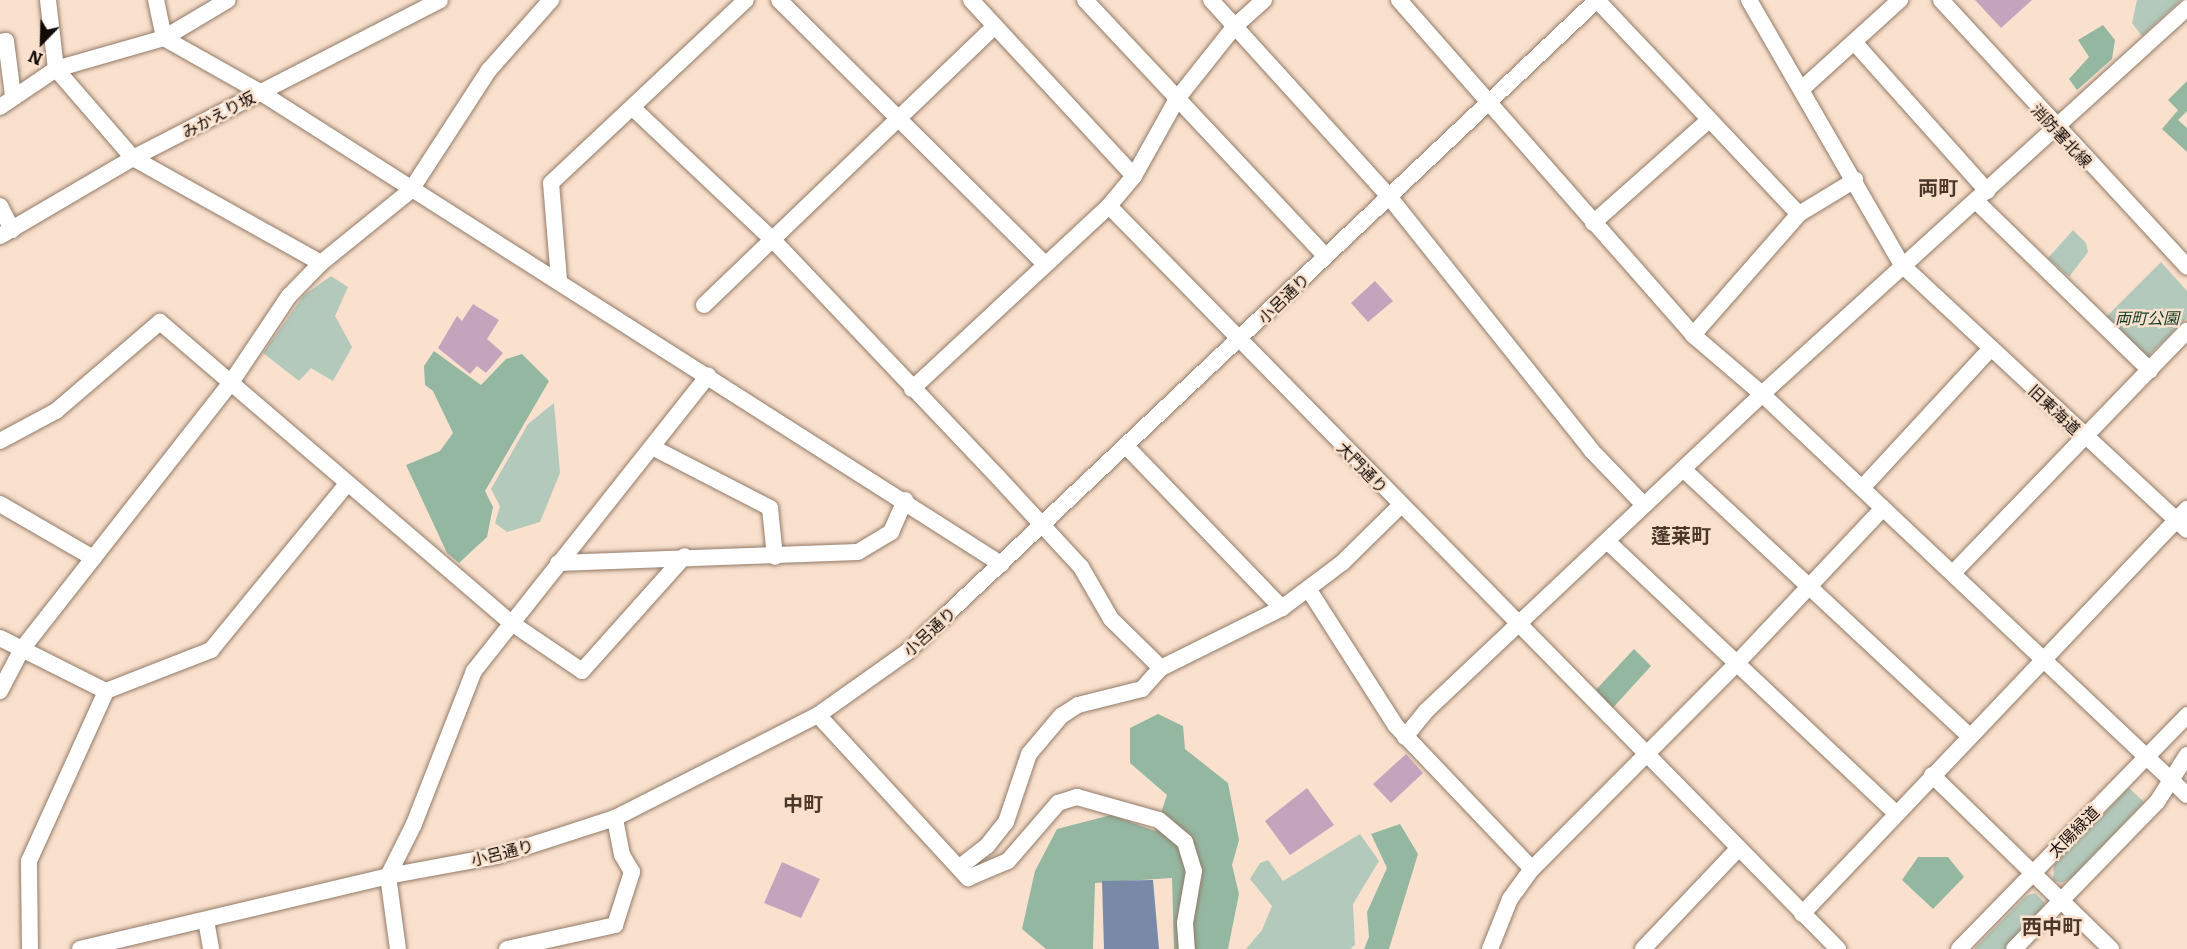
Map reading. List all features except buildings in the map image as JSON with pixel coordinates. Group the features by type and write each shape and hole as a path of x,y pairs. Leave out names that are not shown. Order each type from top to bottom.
{"street":[{"path":"48,0 56,69 133,159 321,263"},
{"path":"156,0 164,38 260,92 411,190 559,280 905,500 1001,564"},
{"path":"7,101 56,69 164,38 228,0"},
{"name":"みかえり坂","path":"6,233 133,159 440,0"},
{"path":"0,691 22,650 230,384 289,297 321,263 411,190 489,70 551,0"},
{"path":"780,0 1044,262"},
{"path":"971,0 1134,176"},
{"path":"1085,0 1325,256"},
{"path":"1211,0 1387,194 1591,450 1644,505"},
{"path":"912,389 1044,262 1109,206 1134,176 1177,99 1235,27 1264,0"},
{"path":"1399,0 1693,335 1762,394 2187,795"},
{"path":"1597,0 1799,214"},
{"name":"小呂通り","path":"80,949 388,876 497,856 615,818 819,715 907,652 1041,528 1387,194 1597,0"},
{"name":"旧東海道","path":"1749,0 1804,87 1902,266 2085,437 1953,573"},
{"path":"1804,87 1900,0"},
{"name":"消防署北線","path":"1941,0 2055,128 2187,267"},
{"path":"559,280 551,183 634,110 739,2"},
{"path":"1405,737 1517,625 1762,394 2187,8"},
{"path":"704,305 994,27"},
{"path":"0,42 6,41 7,101"},
{"path":"1854,42 1981,196 2150,370"},
{"path":"634,110 773,240 1041,528 1081,567 1111,619 1161,669"},
{"path":"1593,223 1709,120"},
{"path":"1693,335 1799,214 1855,180"},
{"name":"大門通り","path":"1109,206 1645,756 1838,949"},
{"path":"0,207 6,233"},
{"path":"0,441 56,411 160,322 346,485 510,622 582,671 685,556"},
{"path":"1802,914 2043,659 2183,520 2085,437 2187,331"},
{"path":"1862,488 1991,348"},
{"path":"398,949 388,876 414,824 474,671 510,622 708,376"},
{"path":"1126,446 1282,608"},
{"path":"652,447 770,508 775,557"},
{"path":"1683,469 1969,736"},
{"path":"30,949 29,861 106,691 211,650 346,485"},
{"path":"558,563 685,556 775,557 858,552 891,532 905,500"},
{"path":"0,504 93,558"},
{"path":"961,866 987,846 1006,822 1029,754 1061,716 1088,702 1142,689 1161,669 1282,608 1309,590 1401,505"},
{"path":"1490,949 1510,899 1532,869 1737,663 1883,508"},
{"path":"1607,541 1896,813"},
{"path":"1309,590 1405,737 1532,869"},
{"path":"0,638 106,691"},
{"path":"819,715 961,866 968,878 995,869 1058,803 1077,797 1159,819 1185,842 1194,871 1185,923 1187,949"},
{"name":"太陽緑道","path":"1959,949 2031,872 2147,758 2187,715"},
{"path":"2014,949 2157,802 2169,778 2187,755"},
{"path":"1932,775 2111,949"},
{"path":"507,949 615,925 632,872 622,855 615,818"},
{"path":"1643,949 1738,848"},
{"path":"206,920 211,949"}],"green space":[{"path":"2137,0 2181,0 2142,36 2132,23"},
{"path":"2103,25 2115,40 2112,59 2077,90 2069,79 2089,57 2078,40"},
{"path":"2187,81 2187,111 2178,120 2187,128 2187,152 2162,129 2178,110 2168,100"},
{"path":"2073,230 2086,243 2088,252 2069,277 2048,258"},
{"name":"両町公園","path":"2161,262 2187,291 2187,318 2146,358 2105,318"},
{"path":"331,276 348,287 335,316 352,347 333,381 311,368 299,381 263,353 304,295"},
{"path":"434,351 481,385 506,359 522,354 549,381 485,491 493,507 487,537 459,563 447,553 406,465 440,451 453,433 433,391 425,385 424,366"},
{"path":"554,403 560,473 540,522 507,532 495,523 500,506 491,489 528,424"},
{"path":"1634,649 1651,666 1610,711 1593,693"},
{"path":"1158,714 1183,726 1185,749 1228,783 1239,840 1232,865 1239,894 1228,949 1174,949 1172,878 1095,883 1093,949 1046,949 1022,929 1035,871 1057,829 1111,815 1155,831 1167,795 1130,763 1130,728"},
{"path":"2129,788 2144,802 2072,878 2062,883 2053,880 2054,865"},
{"path":"1400,824 1418,854 1389,949 1364,949 1369,937 1367,912 1387,868 1371,834"},
{"path":"1360,834 1379,861 1353,904 1355,945 1350,949 1246,949 1262,930 1272,906 1250,879 1260,863 1268,860 1283,881"},
{"path":"1918,857 1948,857 1964,877 1933,909 1902,880"},
{"path":"2035,893 2045,903 2042,911 2007,949 1974,949 2026,896"}],"water":[{"path":"1153,880 1159,949 1104,949 1102,881"}],"district":[{"name":"両町","path":"1938,186"},
{"name":"蓬莱町","path":"1681,534"},
{"name":"中町","path":"803,802"},
{"name":"西中町","path":"2052,925"}]}
